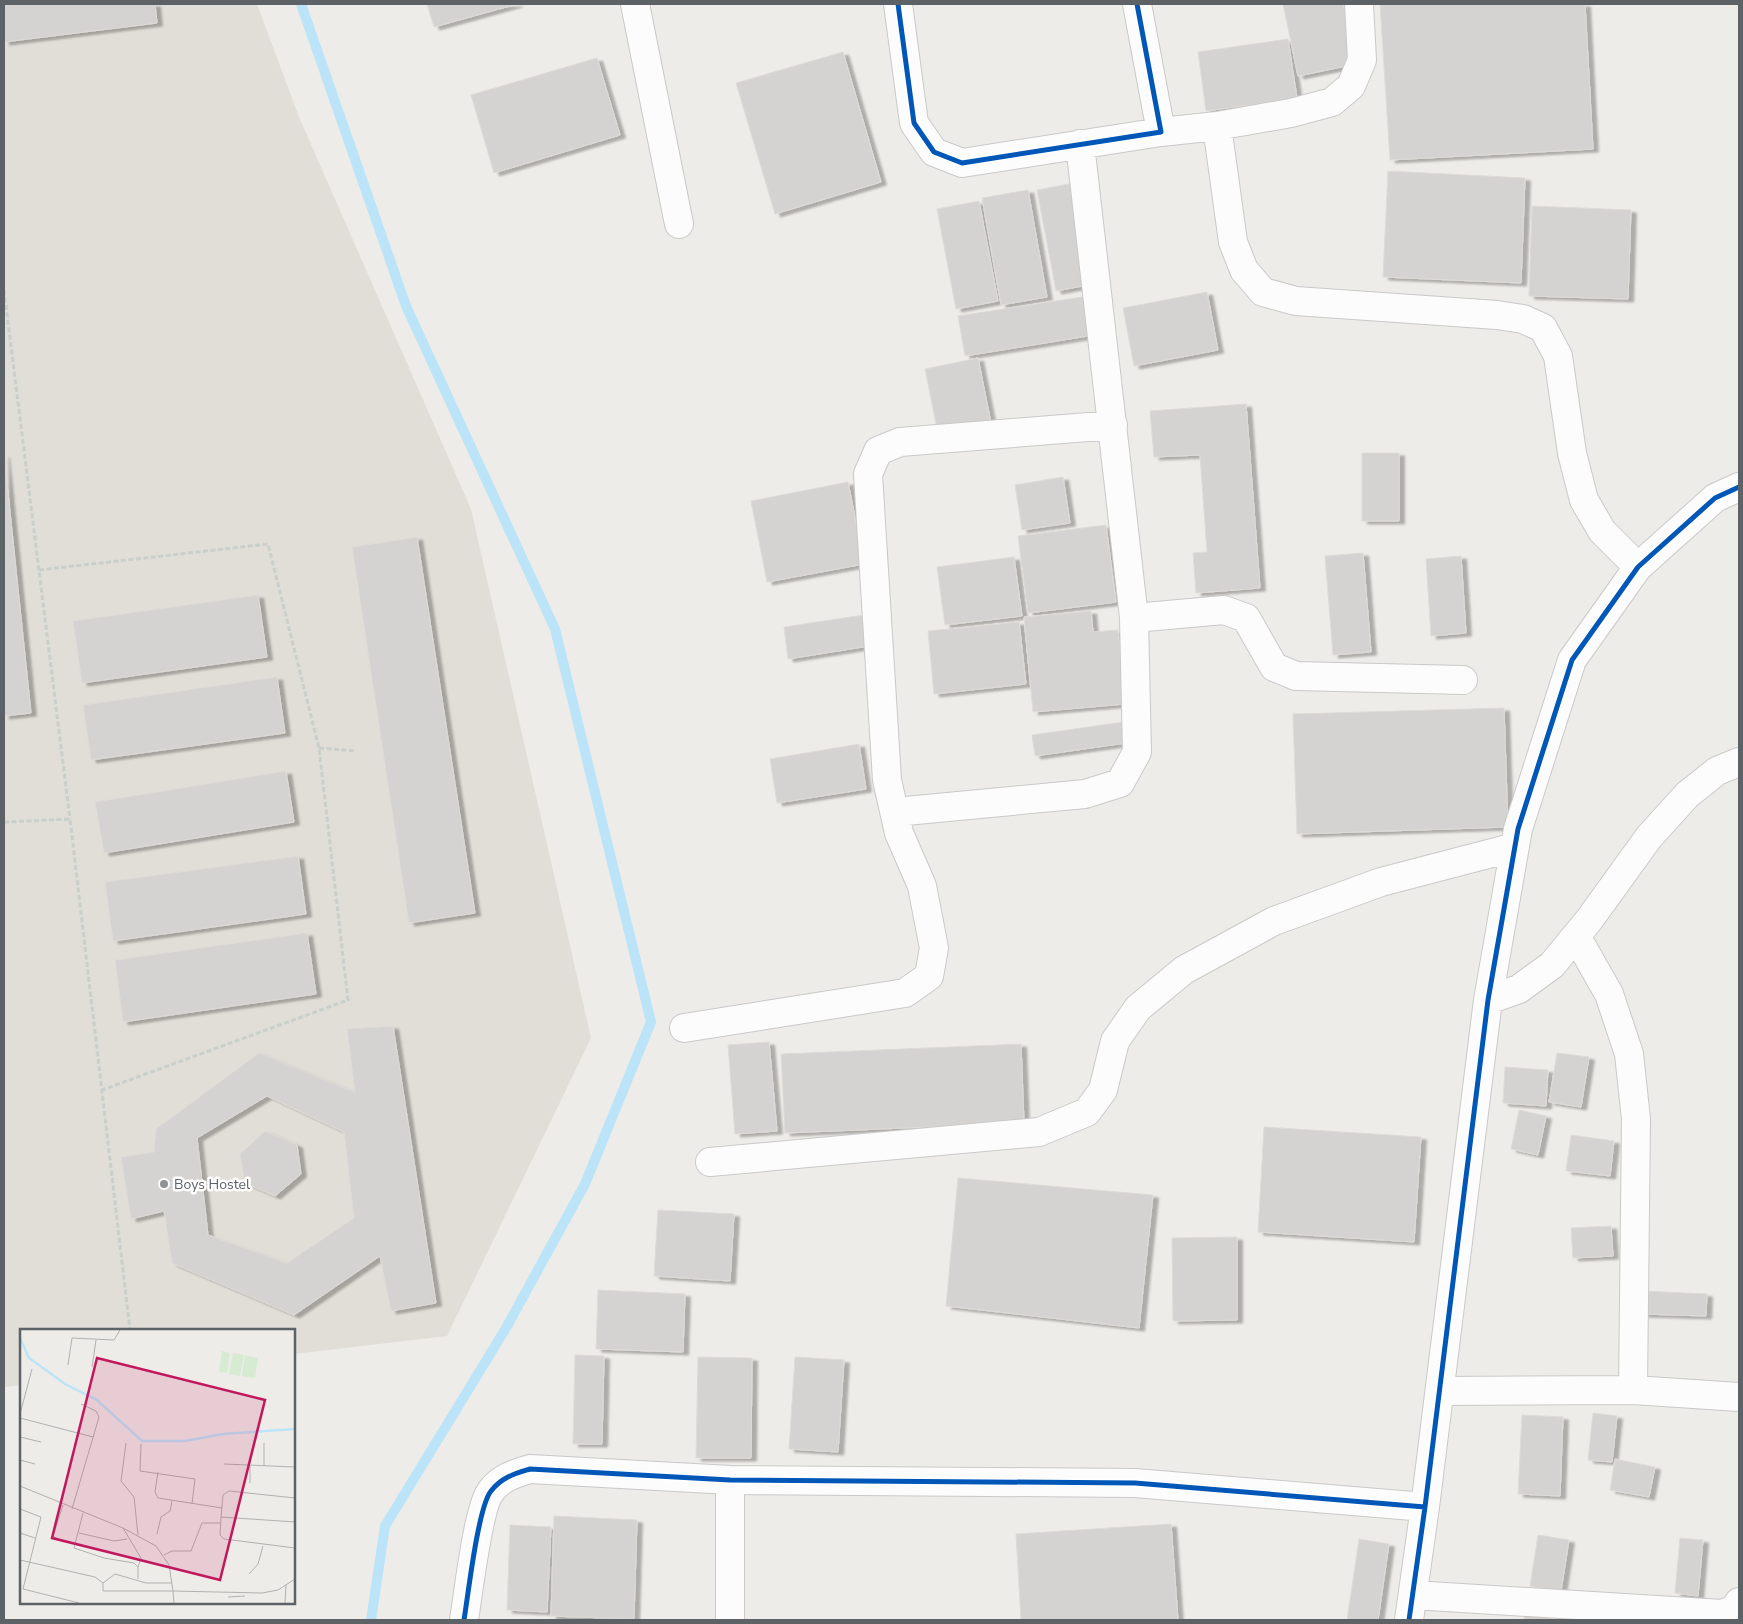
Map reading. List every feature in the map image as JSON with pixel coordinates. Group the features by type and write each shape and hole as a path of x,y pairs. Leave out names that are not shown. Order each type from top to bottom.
{"street":[{"path":"635,4 679,224"},
{"path":"898,4 914,123 934,152 962,164 1080,144 1217,126 1291,113 1332,102 1351,86 1362,60 1359,4"},
{"path":"1137,4 1161,132"},
{"path":"1217,126 1233,242 1244,270 1263,292 1296,300 1497,315 1523,319 1543,328 1558,356 1572,453 1584,500 1602,531 1638,567"},
{"path":"895,812 1084,794 1120,784 1137,752 1134,618 1080,144"},
{"path":"684,1028 904,993 929,976 934,948 922,886 899,833 887,780 868,474 878,451 900,442 1113,425"},
{"path":"1739,488 1714,498 1638,567 1572,660 1518,829 1488,1000 1426,1507 1411,1608 1722,1614 1735,1609 1739,1602"},
{"path":"1134,618 1224,610 1246,618 1274,667 1296,676 1463,680"},
{"path":"1488,1000 1520,989 1552,965 1649,838 1687,795 1717,770 1739,762"},
{"path":"710,1162 1039,1132 1065,1122 1087,1112 1103,1090 1115,1041 1138,1008 1184,970 1274,921 1381,882 1515,847"},
{"path":"1576,936 1608,994 1629,1054 1636,1119 1633,1390"},
{"path":"1440,1391 1633,1390 1739,1397"},
{"path":"464,1620 482,1512 490,1492 509,1475 530,1469 730,1480 1135,1483 1426,1507"},
{"path":"730,1480 730,1620"}],"path":[{"path":"4,290 70,819 130,1329"},
{"path":"39,570 268,544 319,748 348,1000 102,1090"},
{"path":"319,748 356,751"},
{"path":"4,822 70,819"}],"shaded area":[{"path":"4,4 257,4 299,117 471,509 591,1038 447,1336 295,1354 295,1329 20,1329 20,1385 4,1387"}],"building":[{"path":"4,4 155,4 157,23 4,42"},
{"path":"427,4 517,4 434,27"},
{"path":"1283,4 1343,4 1356,64 1298,76"},
{"path":"1380,4 1585,4 1593,149 1390,160"},
{"path":"1288,39 1297,98 1206,111 1198,52"},
{"path":"843,52 881,182 775,214 736,83"},
{"path":"597,58 620,135 494,173 471,95"},
{"path":"1388,171 1525,178 1521,283 1383,277"},
{"path":"1074,183 1093,284 1056,291 1037,190"},
{"path":"1028,190 1047,297 1001,305 982,198"},
{"path":"979,201 998,301 956,309 937,209"},
{"path":"1532,206 1631,210 1628,299 1529,296"},
{"path":"1207,292 1218,350 1134,366 1123,308"},
{"path":"1088,296 1094,335 965,356 958,316"},
{"path":"978,358 991,423 938,434 925,369"},
{"path":"1246,404 1260,588 1196,593 1193,553 1207,552 1200,455 1154,457 1150,411"},
{"path":"1362,453 1399,453 1399,521 1362,521"},
{"path":"4,455 31,713 4,716"},
{"path":"1063,477 1070,523 1022,530 1015,485"},
{"path":"848,482 864,564 767,582 751,501"},
{"path":"1106,525 1116,602 1028,613 1018,536"},
{"path":"417,537 475,913 409,923 352,547"},
{"path":"1363,553 1371,652 1333,655 1325,556"},
{"path":"1461,556 1466,633 1431,636 1426,559"},
{"path":"1014,557 1022,616 945,625 937,567"},
{"path":"258,595 267,657 82,683 73,621"},
{"path":"1091,611 1093,632 1118,630 1125,704 1033,712 1024,617"},
{"path":"864,615 869,646 788,659 784,627"},
{"path":"1019,622 1026,684 934,694 928,631"},
{"path":"277,677 285,733 91,760 83,705"},
{"path":"1504,708 1508,827 1297,834 1293,714"},
{"path":"1123,722 1126,743 1035,756 1032,735"},
{"path":"859,744 866,789 777,803 770,759"},
{"path":"286,771 294,822 104,853 95,802"},
{"path":"298,856 306,914 113,941 105,882"},
{"path":"307,933 316,994 123,1022 115,960"},
{"name":"Boys Hostel","path":"393,1026 436,1303 391,1311 380,1256 294,1315 172,1263 164,1211 131,1219 121,1157 154,1152 156,1129 259,1053 355,1092 347,1029","holes":["267,1096 344,1132 354,1218 287,1263 208,1235 197,1138"]},
{"path":"769,1042 777,1131 735,1134 728,1045"},
{"path":"1021,1044 1024,1123 785,1133 781,1054"},
{"path":"1557,1053 1589,1057 1581,1107 1549,1102"},
{"path":"1505,1067 1548,1070 1546,1106 1503,1103"},
{"path":"1519,1110 1546,1116 1538,1155 1511,1149"},
{"path":"1264,1127 1421,1137 1414,1242 1258,1232"},
{"path":"265,1131 297,1145 301,1174 275,1196 245,1183 240,1154"},
{"path":"1571,1135 1614,1141 1610,1176 1566,1171"},
{"path":"958,1178 1153,1195 1139,1328 946,1306"},
{"path":"658,1210 734,1214 730,1281 654,1276"},
{"path":"1611,1226 1613,1256 1573,1258 1571,1228"},
{"path":"1237,1237 1237,1320 1173,1321 1172,1238"},
{"path":"598,1290 685,1294 683,1352 596,1349"},
{"path":"1643,1291 1707,1294 1706,1316 1642,1314"},
{"path":"575,1355 604,1356 602,1444 573,1444"},
{"path":"698,1357 752,1358 751,1458 696,1458"},
{"path":"795,1357 844,1360 838,1452 789,1449"},
{"path":"1593,1413 1617,1416 1612,1462 1588,1460"},
{"path":"1522,1415 1563,1417 1560,1496 1518,1494"},
{"path":"1615,1459 1655,1467 1649,1497 1610,1490"},
{"path":"554,1516 637,1520 634,1619 551,1616"},
{"path":"1171,1524 1178,1620 1021,1620 1016,1534"},
{"path":"510,1525 551,1527 547,1612 507,1610"},
{"path":"1538,1535 1569,1540 1561,1591 1530,1586"},
{"path":"1680,1538 1703,1540 1698,1596 1675,1593"},
{"path":"1359,1539 1389,1544 1378,1620 1347,1620"},
{"path":"1525,1614 1553,1619 1553,1620 1524,1620"}],"waterway":[{"path":"301,4 406,306 555,629 651,1022 585,1184 506,1328 385,1526 371,1620"}],"cycle path":[{"path":"898,4 914,123 934,152 962,163 1161,132 1137,4"},
{"path":"1409,1620 1425,1507 1488,1000 1518,829 1572,660 1638,567 1715,498 1739,487"},
{"path":"464,1620 478,1533 486,1500 499,1482 514,1474 530,1469 730,1480 1135,1483 1425,1507"}],"place":[{"name":"Boys Hostel","path":"164,1184"}]}
